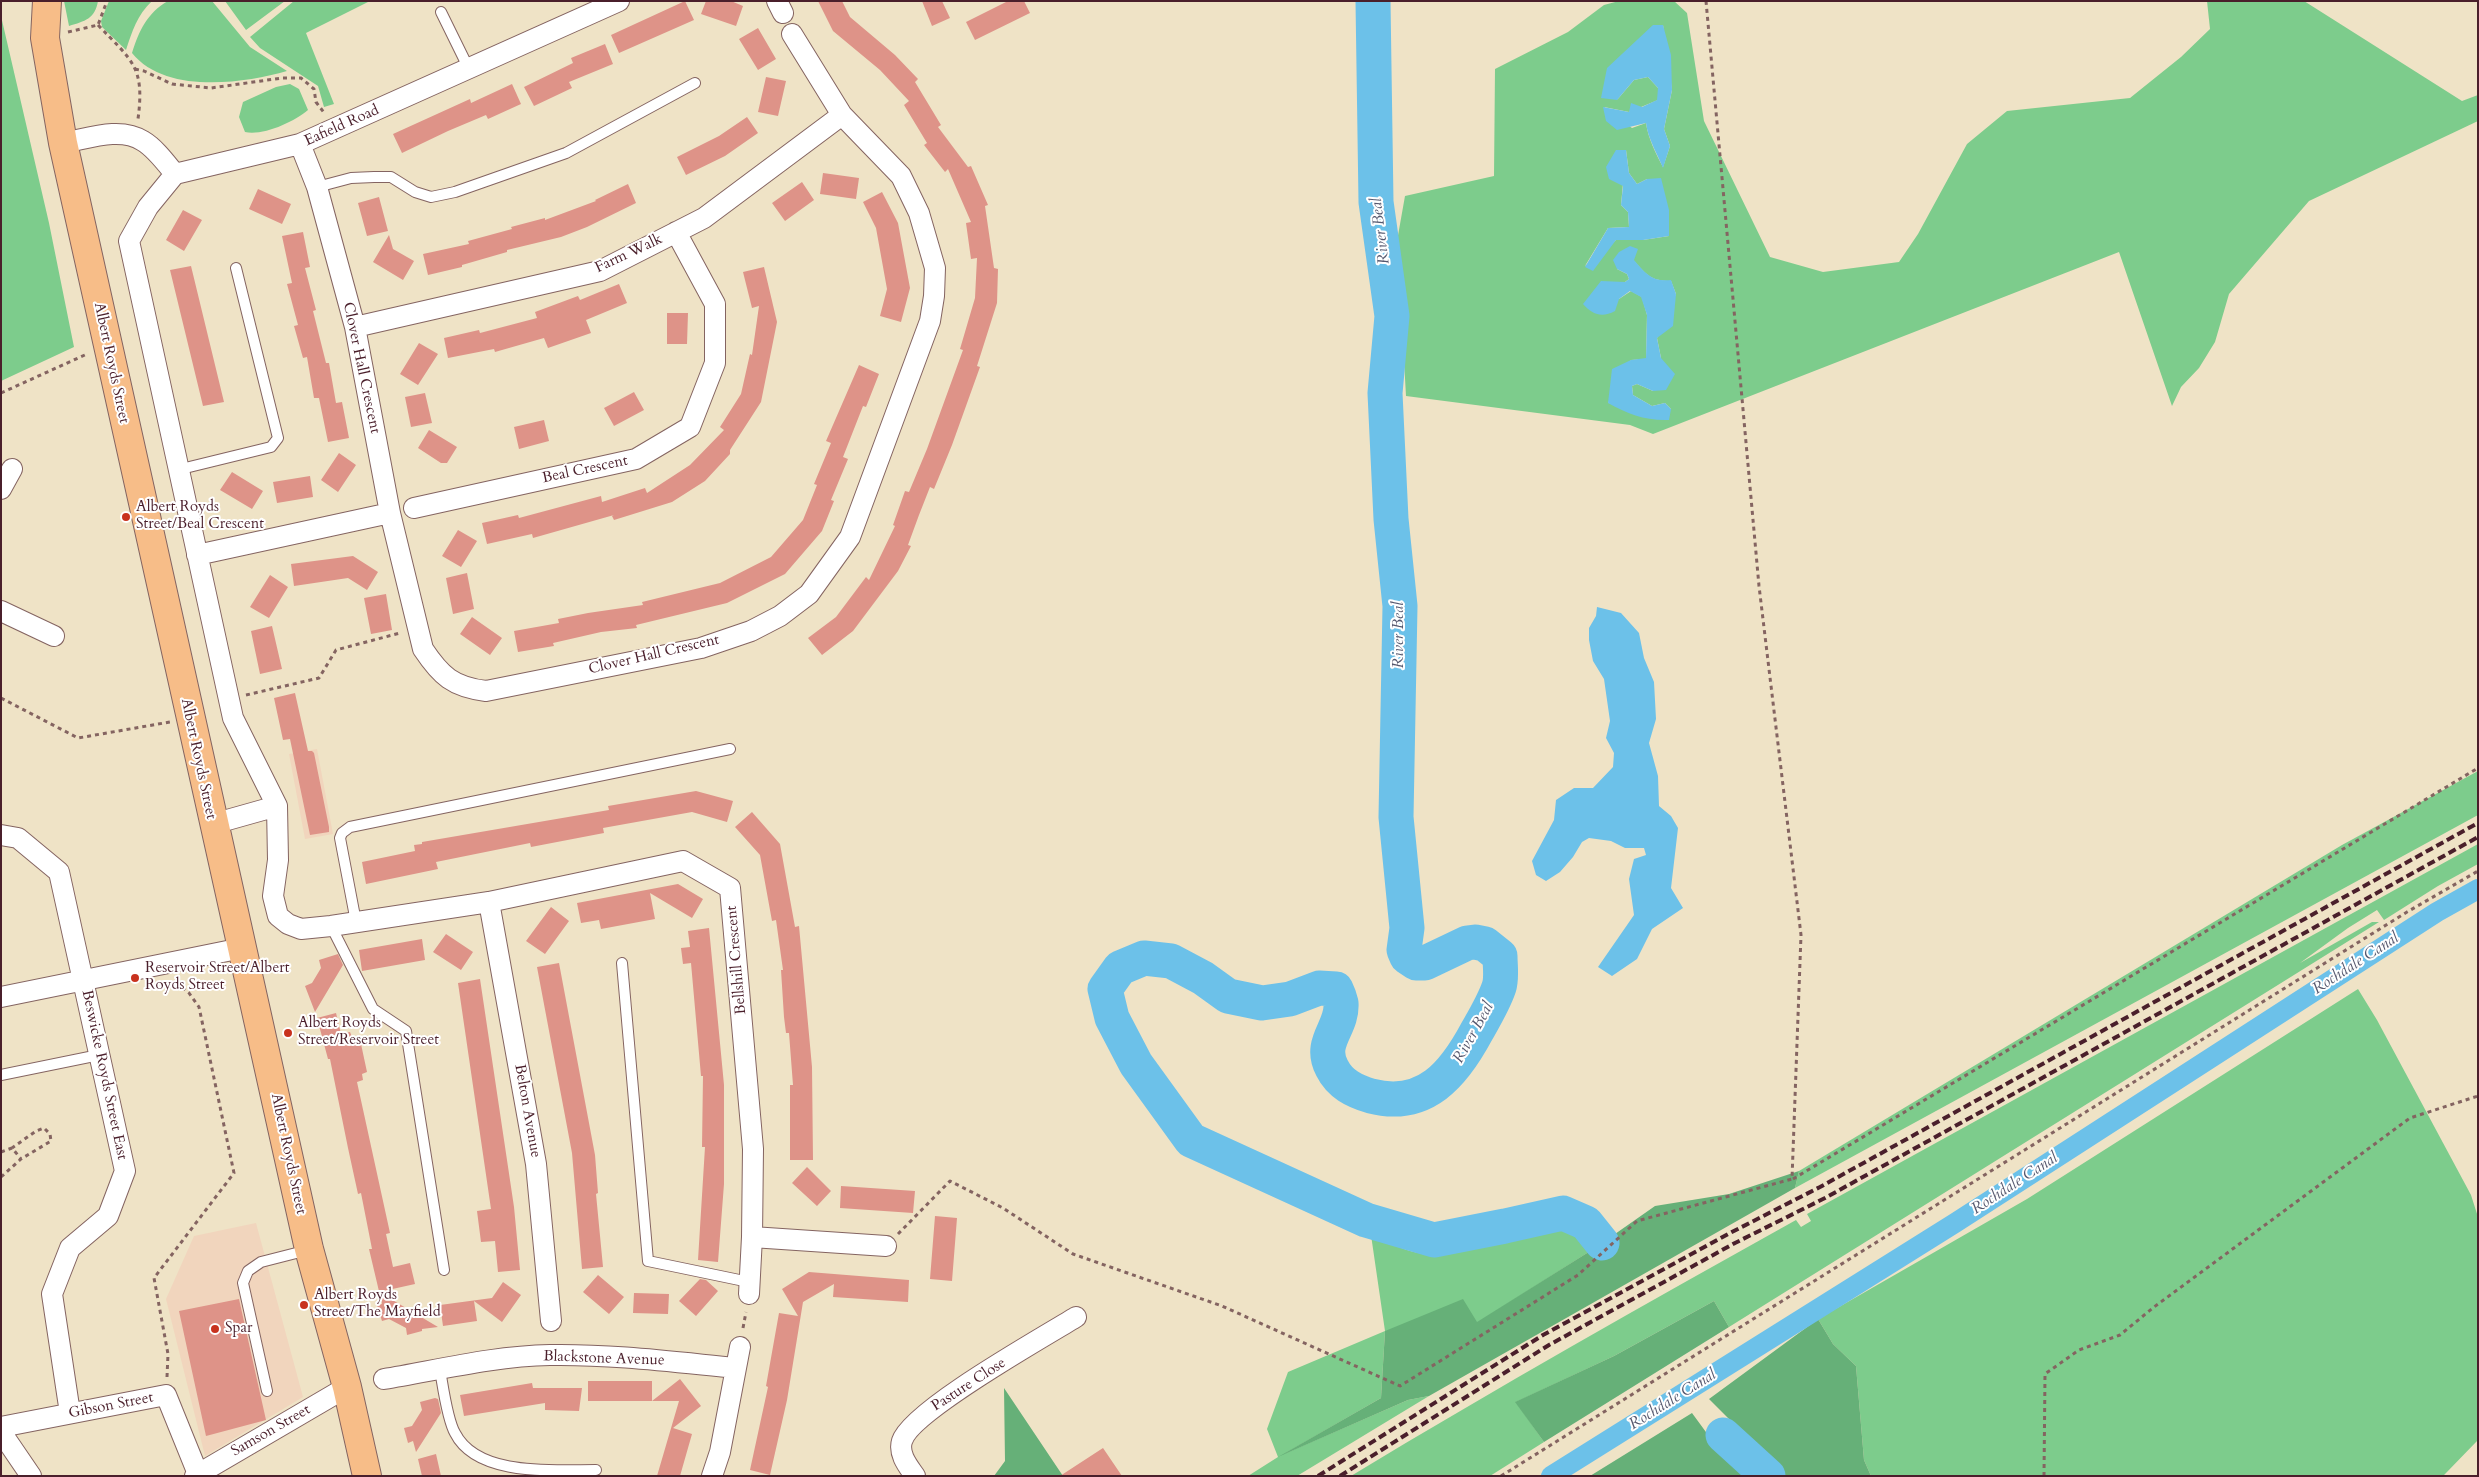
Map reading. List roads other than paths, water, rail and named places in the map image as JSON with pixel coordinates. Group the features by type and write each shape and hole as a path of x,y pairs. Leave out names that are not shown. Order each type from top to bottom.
{"main road":[{"name":"Albert Royds Street","path":"27,1 46,38"},
{"name":"Albert Royds Street","path":"47,1 46,38 63,144 309,1249 347,1387 367,1476"}],"street":[{"name":"Eafield Road","path":"176,174 300,144 619,1"},
{"name":"Clover Hall Crescent","path":"300,144 317,187 355,327 390,513 423,649 436,669 456,685 486,691 701,648 751,631 780,616 808,594 850,537 930,321 934,296 934,268 919,214 900,176 842,114 792,34"},
{"name":"Farm Walk","path":"355,327 600,270 704,218 842,114"},
{"path":"63,144 110,134 133,136 144,141 176,174 148,208 128,242 233,718 277,806 213,824"},
{"name":"Beal Crescent","path":"414,508 636,459 690,427 715,362 715,304 676,232"},
{"path":"1,489 12,469"},
{"path":"197,555 390,513"},
{"path":"1,611 54,636"},
{"name":"Bellshill Crescent","path":"277,806 278,860 273,896 275,907 278,916 288,924 301,929 490,902 683,861 730,888 753,1149 752,1237 749,1288"},
{"name":"Beswicke Royds Street East","path":"1,835 18,838 59,872 125,1171 108,1216 70,1248 52,1294 70,1413"},
{"name":"Belton Avenue","path":"490,902 536,1164 551,1321"},
{"path":"1,997 83,982 242,948"},
{"path":"752,1237 886,1246"},
{"name":"Pasture Close","path":"915,1476 905,1461 901,1450 902,1440 917,1420 974,1380 1076,1317"},
{"path":"712,1476 720,1452 740,1347"},
{"name":"Blackstone Avenue","path":"384,1379 550,1355 664,1360 736,1368"},
{"name":"Samson Street","path":"197,1475 347,1387"},
{"name":"Gibson Street","path":"1,1427 166,1395 197,1475"},
{"path":"1,1432 31,1476"}],"lane":[{"path":"441,12 469,69"},
{"path":"317,187 351,178 391,177 414,192 431,197 455,192 566,153 695,82"},
{"path":"177,470 271,447 278,438 236,268"},
{"path":"356,922 340,838 342,832 350,827 730,749"},
{"path":"331,926 373,1009 406,1031 444,1270"},
{"path":"622,963 648,1261 749,1288"},
{"path":"1,1075 99,1055"},
{"path":"267,1391 243,1283 248,1270 261,1262 309,1249"},
{"path":"440,1370 454,1433 470,1451 512,1469 596,1470"}],"water":[{"path":"1653,25 1663,25 1671,55 1672,90 1664,129 1670,146 1663,168 1646,123 1617,130 1606,121 1603,107 1629,112 1631,103 1642,107 1657,100 1658,88 1648,77 1634,80 1617,100 1601,98 1607,68"},
{"path":"1616,150 1626,150 1629,173 1637,184 1647,179 1661,178 1669,210 1669,236 1643,240 1616,240 1593,271 1585,267 1608,228 1629,227 1628,212 1621,205 1623,186 1609,179 1606,167"},
{"path":"1630,246 1638,249 1634,260 1642,269 1650,276 1659,280 1671,280 1676,294 1673,326 1657,338 1661,358 1675,374 1666,390 1653,391 1637,384 1632,386 1633,395 1652,406 1665,403 1671,409 1669,420 1637,416 1608,403 1612,369 1631,360 1646,358 1647,315 1641,297 1630,291 1619,299 1615,311 1602,315 1590,311 1583,304 1601,281 1625,282 1629,279 1627,274 1617,269 1613,260 1619,252"},
{"path":"1597,607 1621,613 1639,633 1644,658 1654,682 1656,719 1649,743 1658,776 1659,806 1671,816 1678,828 1671,888 1683,908 1652,929 1637,959 1612,976 1598,967 1634,915 1629,879 1634,859 1646,855 1644,848 1625,848 1611,841 1589,838 1582,842 1573,857 1560,872 1546,881 1536,875 1532,861 1554,820 1556,800 1574,788 1593,788 1613,767 1614,753 1606,738 1610,721 1604,679 1593,661 1589,640 1589,628 1596,616"}],"waterway":[{"name":"River Beal","path":"1373,1 1376,202 1392,316 1385,393 1391,519 1400,606 1396,817 1407,928 1404,950 1407,957 1416,963 1425,963 1467,943 1485,944 1500,956 1501,976 1499,987 1468,1047 1448,1074 1436,1085 1422,1093 1407,1098 1390,1099 1371,1096 1353,1089 1343,1083 1332,1068 1328,1059 1329,1043 1341,1012 1341,1003 1336,989 1319,988 1290,999 1262,1003 1228,996 1203,978 1171,961 1144,958 1120,968 1105,989 1112,1018 1136,1064 1191,1140 1366,1220 1434,1240 1563,1213 1586,1223 1602,1243"},
{"name":"Rochdale Canal","path":"1551,1476 1955,1223 2437,912 2478,889"},
{"name":"River Beal","path":"1723,1435 1768,1476"}],"railway":[{"path":"1318,1476 1543,1335 1730,1233 1820,1187 2478,823"},
{"path":"1340,1476 1549,1345 1735,1243 1825,1198 2478,837"}],"place":[{"name":"Albert Royds Street/Beal Crescent","path":"126,517"},
{"name":"Reservoir Street/Albert Royds Street","path":"135,978"},
{"name":"Albert Royds Street/Reservoir Street","path":"288,1033"},
{"name":"Albert Royds Street/The Mayfield","path":"304,1305"},
{"name":"Spar","path":"215,1329"}]}
